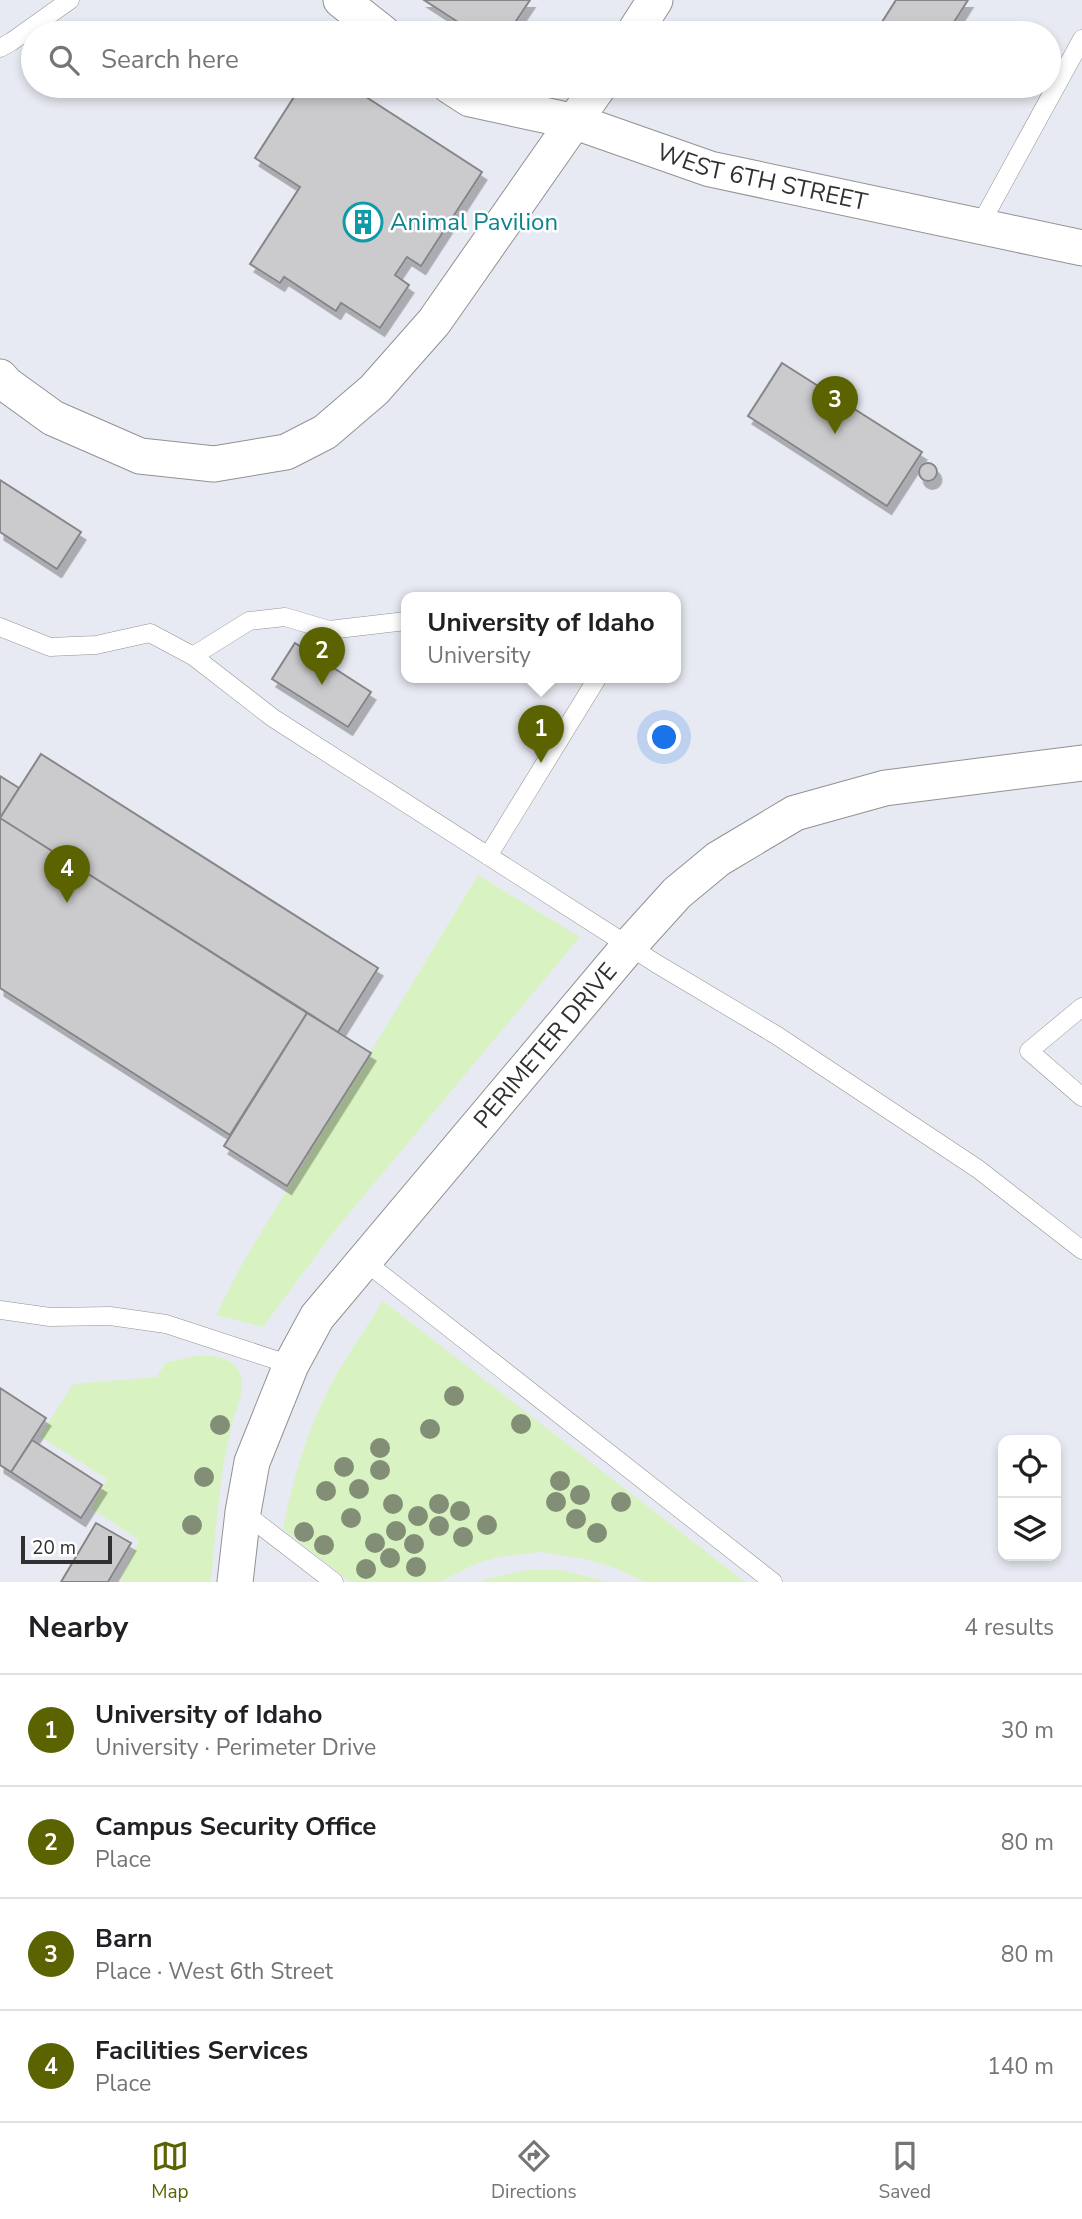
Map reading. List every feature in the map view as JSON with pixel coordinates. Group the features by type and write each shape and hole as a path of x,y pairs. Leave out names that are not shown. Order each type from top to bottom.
{"street":[{"path":"341,0 368,21"},
{"path":"642,21 655,0"},
{"name":"WEST 6TH STREET","path":"468,98 576,122 710,169 1082,248"},
{"path":"0,377 53,418 140,456 214,464 286,452 325,432 364,398 434,323 591,98"},
{"name":"PERIMETER DRIVE","path":"235,1582 252,1462 291,1364 317,1317 629,946 677,893 718,859 795,813 885,788 1082,763"}],"lane":[{"path":"40,21 70,0"},
{"path":"0,48 21,35"},
{"path":"1061,76 1082,38"},
{"path":"980,225 1049,98"},
{"path":"193,656 249,621 285,617 329,630 401,622"},
{"path":"0,627 50,647 96,645 150,633 193,656 273,718 688,984 776,1035 978,1170 1082,1250"},
{"path":"488,856 594,683"},
{"path":"1082,1007 1030,1051 1082,1097"},
{"path":"363,1260 773,1582"},
{"path":"0,1310 50,1317 110,1316 166,1324 291,1364"},
{"path":"243,1512 334,1582"}],"shaded area":[{"path":"0,0 1082,0 1082,1582 0,1582"}],"green space":[{"path":"478,875 580,937 336,1229 263,1327 216,1315 242,1264"},
{"path":"383,1301 745,1582 645,1582 616,1568 585,1559 540,1552 498,1557 475,1564 440,1582 350,1582 283,1529 300,1460 318,1411 339,1370"},
{"path":"199,1355 223,1358 237,1368 242,1379 240,1398 224,1461 211,1582 119,1582 139,1540 91,1508 107,1479 40,1436 73,1384 157,1377 165,1363"},
{"path":"527,1570 561,1570 609,1582 480,1582"}],"building":[{"path":"424,0 530,0 516,21 456,21"},
{"path":"896,0 968,0 955,21 883,21"},
{"name":"Animal Pavilion","path":"293,98 368,98 482,172 421,266 407,257 395,275 409,285 380,328 341,303 336,311 284,277 280,283 250,264 300,187 255,158"},
{"path":"782,363 922,452 887,506 748,416"},
{"path":"924,463 932,463 937,472 935,479 924,481 919,476 919,468"},
{"path":"0,480 81,532 57,569 0,532"},
{"path":"295,643 371,692 348,727 272,679"},
{"path":"41,754 378,968 338,1032 0,818"},
{"path":"0,776 19,788 0,818"},
{"path":"0,818 307,1013 230,1135 0,988"},
{"path":"307,1013 371,1053 287,1186 224,1146"},
{"path":"0,1388 46,1418 11,1472 0,1465"},
{"path":"32,1440 102,1485 81,1518 11,1472"},
{"path":"96,1523 131,1543 108,1582 61,1582"}],"place":[{"name":"Animal Pavilion","path":"363,222"},
{"name":"Barn","path":"835,434"},
{"name":"Campus Security Office","path":"322,685"},
{"name":"University of Idaho","path":"541,763"},
{"name":"Facilities Services","path":"67,903"}]}
